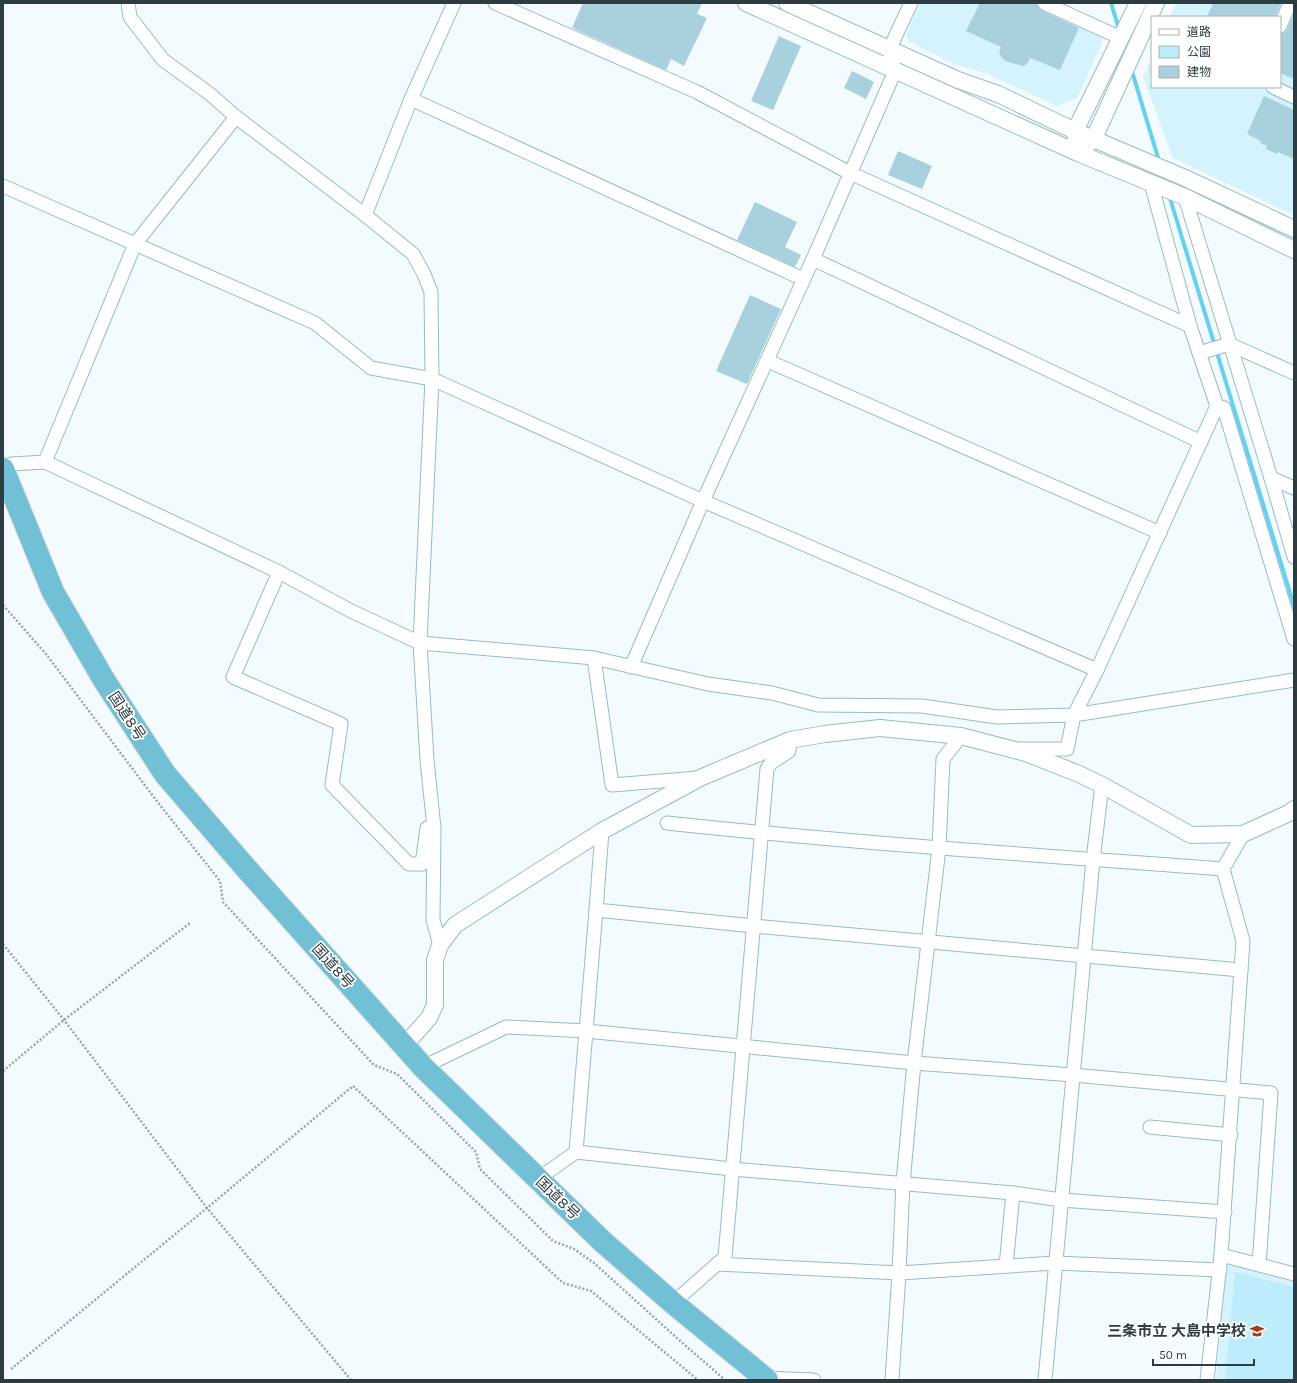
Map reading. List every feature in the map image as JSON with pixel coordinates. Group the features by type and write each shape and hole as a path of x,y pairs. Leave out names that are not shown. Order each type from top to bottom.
{"highway":[{"name":"国道8号","path":"3,469 53,592 104,680 165,774 245,867 423,1067 603,1242 673,1303 766,1379"}],"street":[{"path":"128,3 130,17 163,60 210,94 236,117 413,254 424,274 431,292 432,379 420,643 427,760 434,824 433,920 440,945"},
{"path":"364,215 411,99 454,3"},
{"path":"495,3 697,92 850,173 1190,326"},
{"path":"746,3 1078,153 1185,197 1294,250"},
{"path":"787,3 958,80 998,94 1075,131 1185,178 1294,229"},
{"path":"631,667 703,501 768,361 895,71 889,50 911,3"},
{"path":"1044,3 1120,36"},
{"path":"1078,153 1075,131 1120,36 1138,3"},
{"path":"1151,16 1156,3"},
{"path":"1281,24 1290,3"},
{"path":"1078,153 1094,138 1124,72 1144,37 1151,17"},
{"path":"1275,88 1294,97"},
{"path":"411,99 803,279"},
{"path":"45,462 135,244 236,117"},
{"path":"1012,749 1067,749 1074,715 1097,670 1217,406 1203,352 1190,326 1150,183"},
{"path":"3,186 315,323 371,368 432,379 703,501 1097,670"},
{"path":"1185,197 1227,344 1271,478 1294,557"},
{"path":"813,259 1201,442"},
{"path":"1203,352 1227,344 1294,373"},
{"path":"768,361 1160,533"},
{"path":"1217,406 1224,408 1294,640"},
{"path":"3,466 45,462 279,572 351,611 420,643 594,658 708,684 772,693 818,705 922,706 997,717 1074,715 1294,680"},
{"path":"1271,478 1294,488"},
{"path":"279,572 233,677 341,724 332,785 409,864 422,864 427,828 434,824"},
{"path":"594,658 612,785 700,778"},
{"path":"404,1046 429,1018 434,1005 435,960 440,945 455,925 602,831 700,778 790,740 825,734 880,728 962,736 1026,752 1102,785 1191,835 1244,834 1289,813 1294,809"},
{"path":"892,1380 903,1183 914,1063 940,848 943,759 962,736"},
{"path":"673,1303 725,1258 767,769 771,763 789,751 790,740"},
{"path":"1045,1380 1093,860 1102,785"},
{"path":"667,822 761,833 1223,870"},
{"path":"576,1152 602,831"},
{"path":"1207,1380 1220,1270 1225,1212 1243,941 1223,870 1244,834"},
{"path":"596,910 754,926 1241,970"},
{"path":"423,1067 506,1027 586,1031 914,1063 1073,1075 1271,1093 1259,1265"},
{"path":"1150,1127 1231,1135"},
{"path":"538,1179 576,1152 732,1169 1013,1193 1061,1200 1225,1212"},
{"path":"1006,1266 1013,1193"},
{"path":"1221,1255 1294,1274"},
{"path":"717,1264 899,1274 1055,1263 1220,1270"},
{"path":"766,1379 814,1380"}],"path":[{"path":"3,1071 64,1020 190,923"},
{"path":"3,944 64,1020 207,1208 351,1380"},
{"path":"11,1369 353,1086 563,1283 591,1291 698,1380"}],"shaded area":[{"path":"920,3 1031,3 1102,35 1102,43 1077,98 1057,106 985,73 953,64 908,41 906,35"},
{"path":"1176,3 1294,3 1294,215 1173,158 1143,77 1151,59 1151,88 1281,88 1281,16 1170,16"},
{"name":"三条市立 大島中学校","path":"1232,1265 1294,1282 1294,1380 1216,1380 1225,1267"}],"green space":[{"name":"三条市立 大島中学校","path":"1235,1272 1294,1287 1294,1380 1225,1380"}],"building":[{"path":"583,3 702,3 697,14 707,18 684,66 671,59 666,70 572,28"},
{"path":"980,3 1033,3 1036,4 1041,10 1079,28 1060,70 1030,58 1027,64 1023,66 1005,61 999,54 1001,47 966,31"},
{"path":"1213,3 1281,3 1275,16 1207,16"},
{"path":"1294,14 1294,79 1281,73 1281,34 1287,30"},
{"path":"779,36 801,46 773,110 751,101"},
{"path":"852,71 874,82 866,99 844,88"},
{"path":"1264,96 1294,110 1294,159 1278,152 1277,154 1266,149 1267,146 1260,143 1261,141 1247,134"},
{"path":"898,151 932,166 922,189 888,175"},
{"path":"755,202 797,222 785,247 801,255 795,267 737,240"},
{"path":"750,295 781,309 747,384 716,371"}],"waterway":[{"path":"1111,3 1119,29"},
{"path":"1131,68 1159,161"},
{"path":"1169,195 1294,606"}],"place":[{"name":"三条市立 大島中学校","path":"1257,1331"}]}
